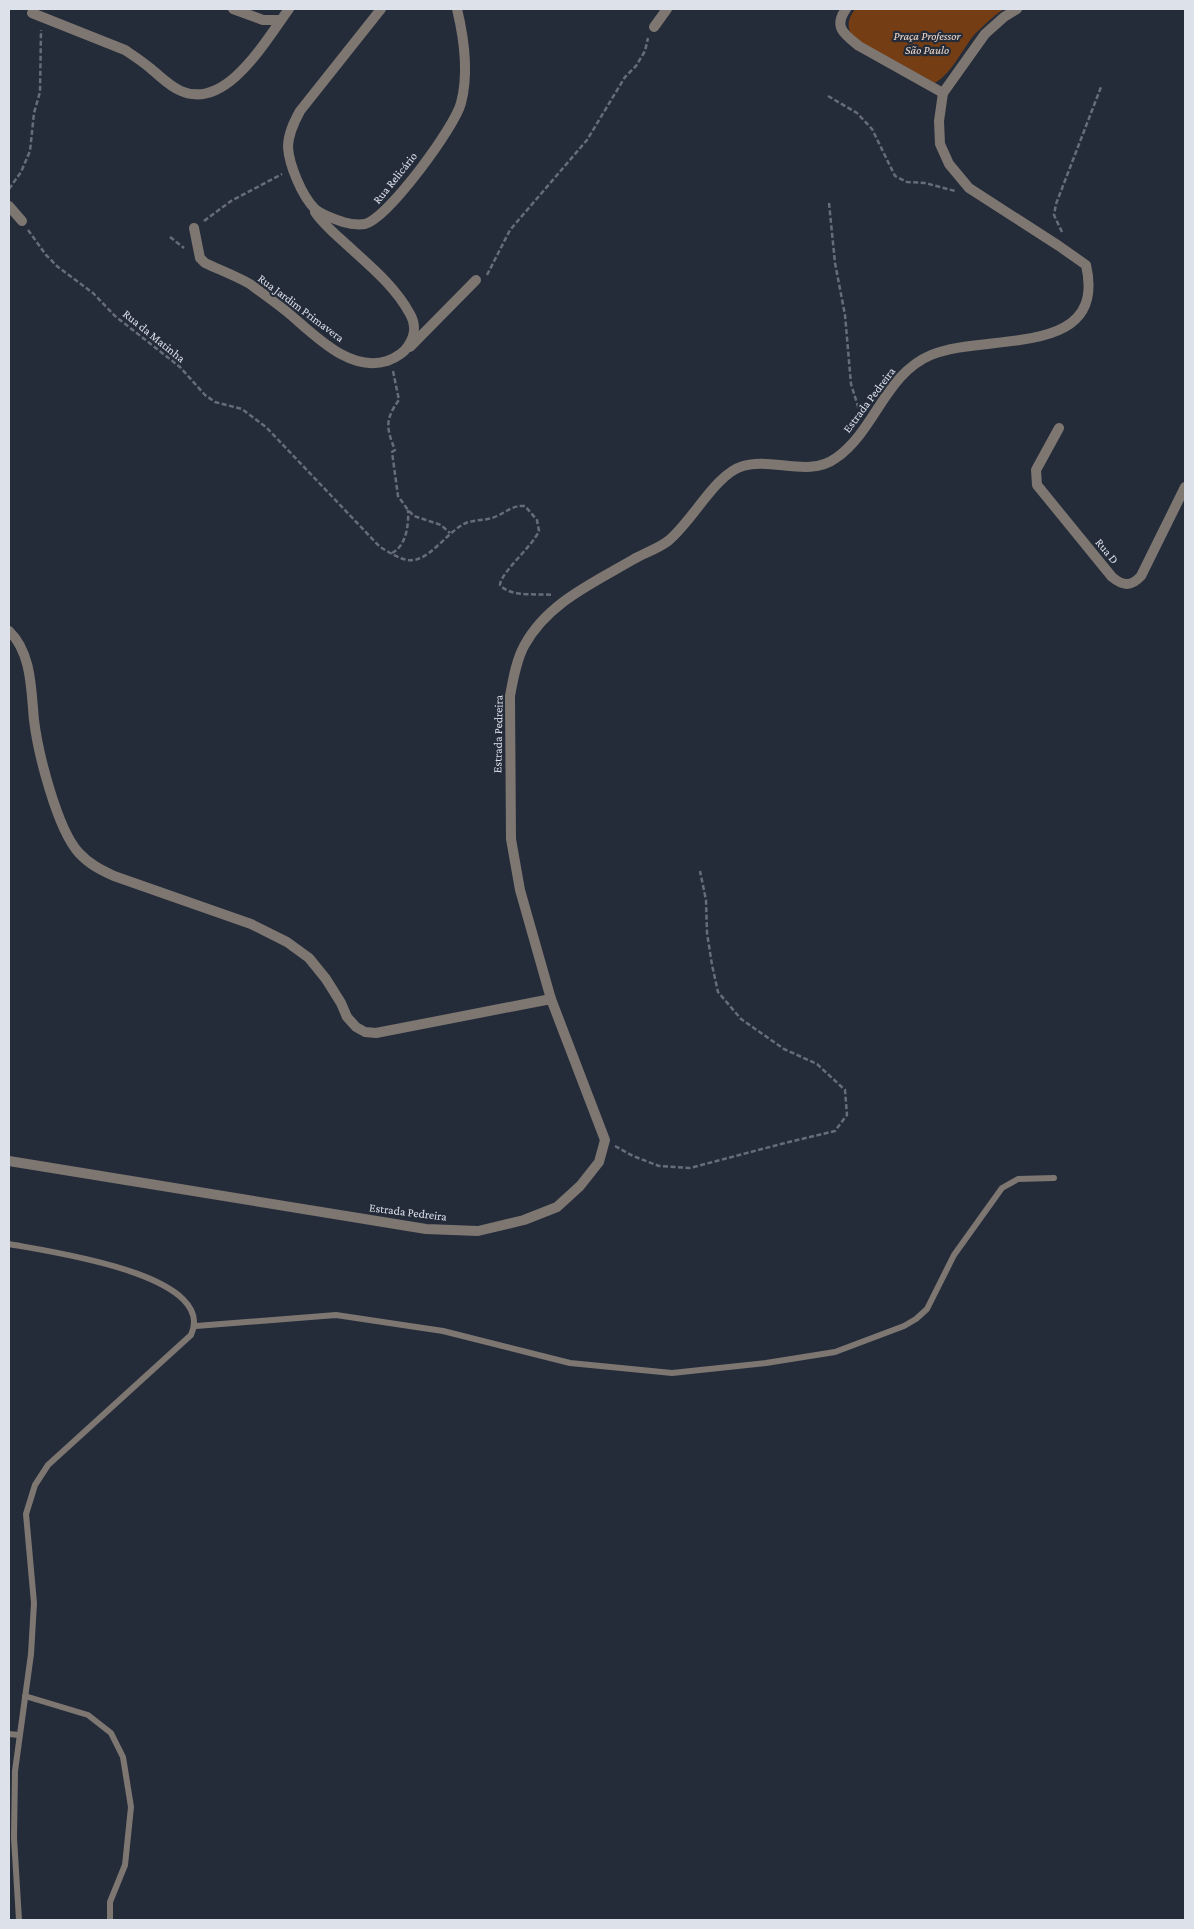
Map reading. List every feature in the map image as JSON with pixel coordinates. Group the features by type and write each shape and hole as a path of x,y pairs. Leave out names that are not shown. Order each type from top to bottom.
{"street":[{"path":"234,9 263,20 280,20"},
{"path":"36,15 125,50 139,58 181,92 196,94 215,90 242,72 289,9"},
{"name":"Rua Relicário","path":"381,9 300,111 292,127 288,146 293,169 308,200 326,216 354,224 366,224 384,212 406,188 453,123 462,102 464,56 457,9"},
{"path":"654,27 667,9"},
{"name":"Estrada Pedreira","path":"9,1161 426,1229 478,1231 524,1220 556,1207 580,1186 599,1162 605,1140 551,999 520,890 511,839 510,696 523,647 549,613 570,596 642,554 668,542 730,472 744,465 820,466 835,459 851,444 907,370 930,355 956,348 1051,335 1072,324 1083,311 1088,297 1090,281 1086,265 969,188 949,164 940,144 939,109 943,93 985,34 1004,17 1017,9"},
{"path":"844,12 840,22 841,30 859,46 943,93"},
{"path":"308,200 316,214 330,230 370,265 402,299 414,325 412,340 405,350"},
{"path":"9,206 22,221"},
{"name":"Rua Jardim Primavera","path":"194,228 200,258 205,263 248,283 321,342 338,352 367,363 390,360 418,341 476,280"},
{"name":"Rua D","path":"1058,428 1036,470 1037,485 1118,582 1126,585 1132,584 1141,576 1185,488"},
{"path":"9,631 17,639 30,672 35,724 45,771 58,817 78,852 92,865 114,876 251,924 287,942 309,958 331,987 347,1017 356,1027 365,1032 376,1034 551,999"}],"lane":[{"path":"196,1326 336,1315 442,1331 570,1363 672,1373 766,1363 835,1352 904,1326 916,1319 927,1309 954,1255 1002,1188 1018,1179 1054,1178"},
{"path":"9,1244 87,1258 120,1268 170,1288 185,1300 193,1311 196,1326 192,1335 48,1464 35,1485 26,1514 34,1602 31,1654 12,1769 19,1920"},
{"path":"25,1696 88,1715 111,1733 123,1757 131,1807 125,1864 110,1902 110,1920"},
{"path":"9,1734 19,1735"}],"path":[{"path":"9,189 21,172 30,151 34,113 40,92 36,15"},
{"path":"476,280 482,285 510,230 587,140 625,77 636,66 645,51 654,27"},
{"path":"1063,234 1054,215 1056,204 1101,87"},
{"path":"828,96 857,113 872,129 895,176 907,182 925,183 960,193"},
{"path":"194,228 231,201 293,169"},
{"path":"830,204 835,263 845,315 851,384 864,428"},
{"name":"Rua da Matinha","path":"22,221 46,255 58,267 93,293 115,316 180,367 205,395 215,402 242,409 266,427 380,547 408,560 416,560 433,550 450,532"},
{"path":"390,360 399,400 389,416 388,430 395,450 392,452 398,496 408,510 414,516 441,526 450,532 466,523 496,517 517,505 525,506 537,520 539,531 525,552 505,572 500,580 500,585 504,590 511,592 570,596"},
{"path":"392,553 398,550 404,541 408,510"},
{"path":"605,1140 633,1156 659,1166 690,1168 835,1131 846,1115 845,1090 817,1064 784,1049 741,1019 718,992 712,965 706,900 700,871"}],"green space":[{"name":"Praça Professor São Paulo","path":"855,9 1004,9 974,35 952,67 935,83 853,38 849,30 849,23"}]}
